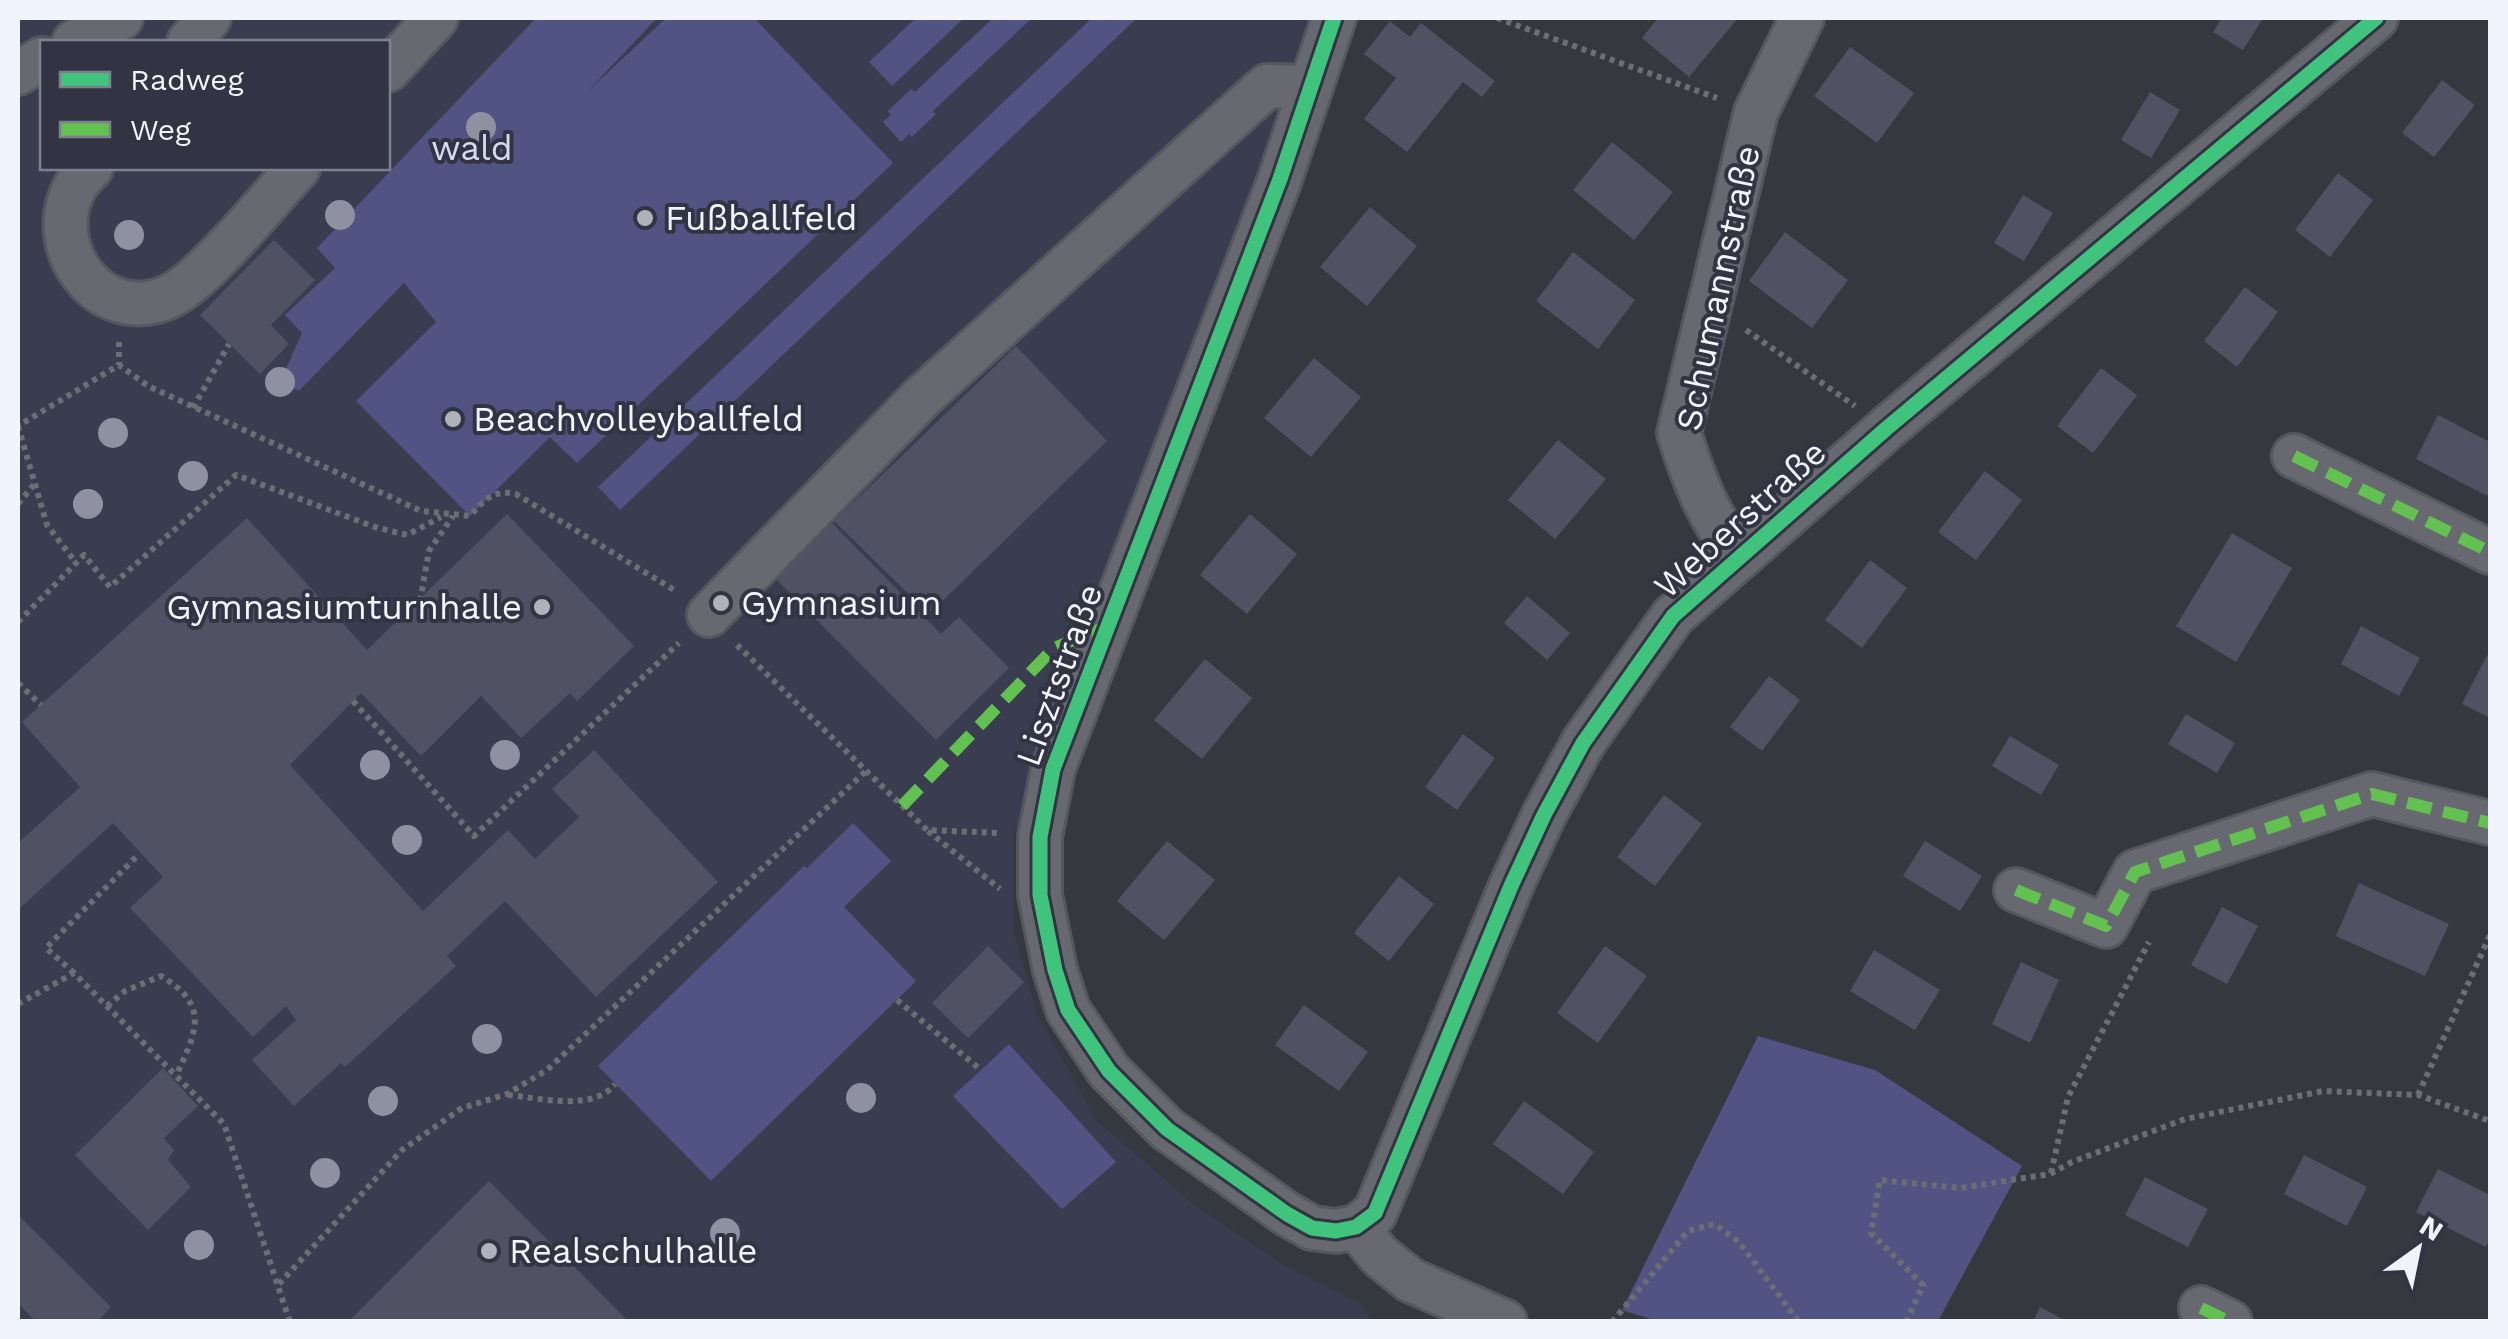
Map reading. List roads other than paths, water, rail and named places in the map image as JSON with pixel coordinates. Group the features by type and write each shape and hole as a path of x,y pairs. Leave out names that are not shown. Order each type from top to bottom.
{"street":[{"path":"78,40 121,18"},
{"path":"191,40 209,18"},
{"path":"390,68 436,18"},
{"name":"Lisztstraße","path":"1334,18 1280,179 1053,769 1040,837 1040,895 1055,970 1068,1010 1109,1071 1139,1104 1166,1129 1287,1214 1312,1228 1356,1227"},
{"name":"Schumannstraße","path":"1740,555 1722,535 1692,472 1679,433 1756,112 1802,18"},
{"name":"Weberstraße","path":"1356,1227 1375,1213 1385,1194 1510,886 1583,742 1673,616 1887,428 2376,18"},
{"path":"18,73 40,60"},
{"path":"709,615 922,397 1267,86 1311,87"},
{"path":"89,170 75,187 66,216 68,245 74,266 90,285 104,297 126,304 169,297 181,288 203,270 296,170"},
{"path":"2294,456 2490,552"},
{"path":"2016,890 2106,926 2135,872 2372,794 2490,823"},
{"path":"1356,1227 1380,1256 1410,1280 1506,1322"}],"place":[{"name":"Fußballfeld","path":"645,218"},
{"name":"Beachvolleyballfeld","path":"453,419"},
{"name":"Gymnasium","path":"721,603"},
{"name":"Gymnasiumturnhalle","path":"542,607"},
{"name":"Realschulhalle","path":"489,1251"}],"park label":[{"name":"wald","path":"472,148"}]}
